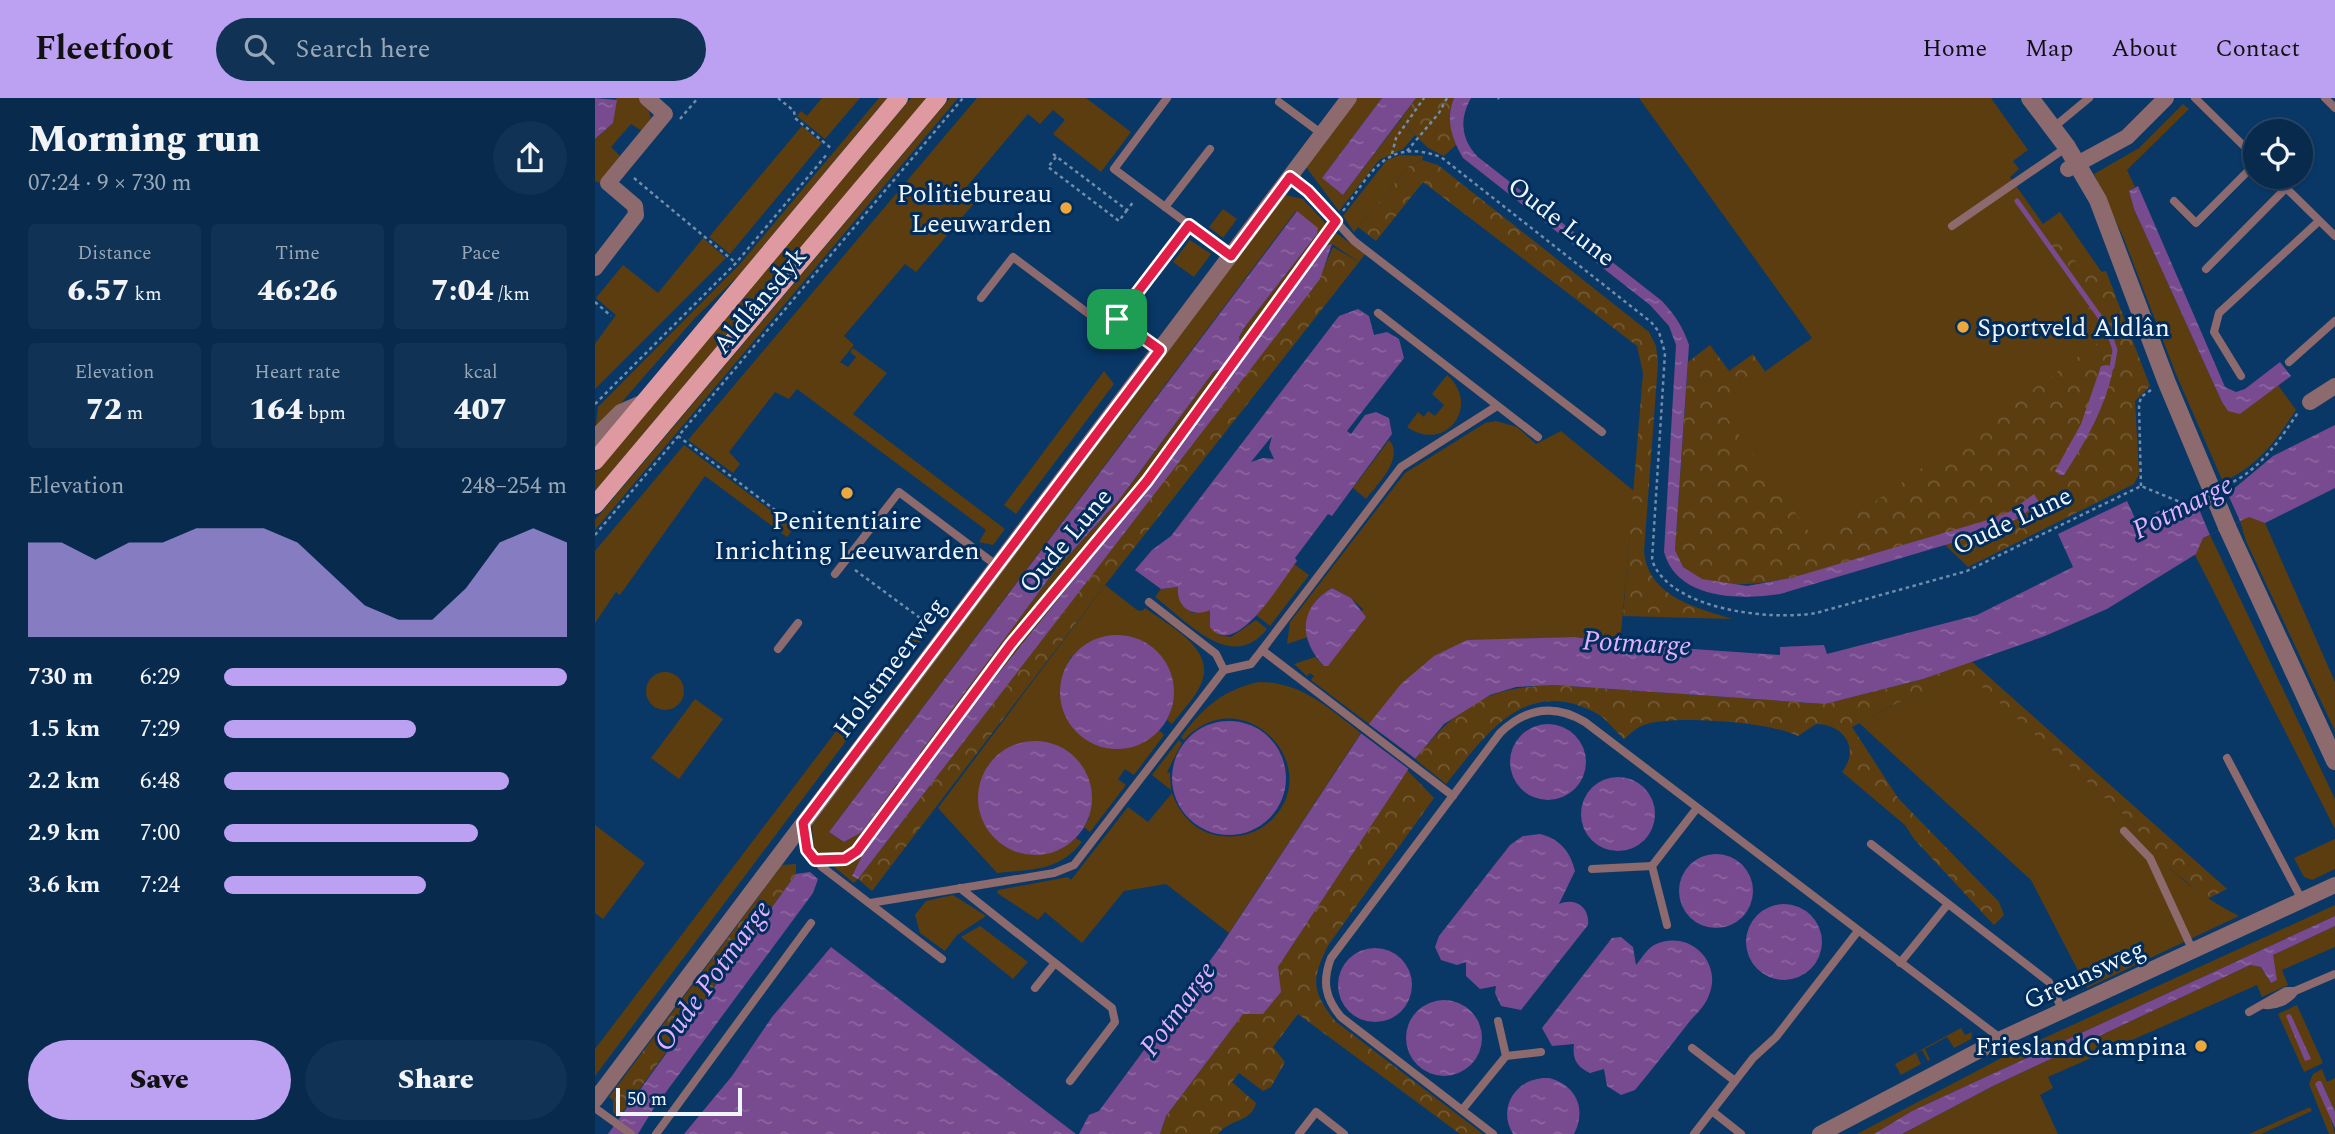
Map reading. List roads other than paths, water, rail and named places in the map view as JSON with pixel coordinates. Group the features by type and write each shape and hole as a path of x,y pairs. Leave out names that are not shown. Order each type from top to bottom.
{"main road":[{"name":"Aldlânsdyk","path":"595,461 899,98"},
{"name":"Aldlânsdyk","path":"595,505 938,98"}],"street":[{"path":"595,268 636,215 635,206 608,183 665,114 647,98"},
{"name":"Holstmeerweg","path":"595,1100 1349,98"},
{"path":"2028,98 2053,128 2062,150"},
{"path":"2028,98 2073,167 2126,275 2211,491 2335,761"},
{"path":"2073,167 2127,137 2166,98"},
{"path":"2310,402 2335,386"},
{"path":"595,439 621,413 644,403"},
{"name":"Greunsweg","path":"1820,1134 2001,1039 2335,885"}],"lane":[{"path":"1167,98 1114,169 1231,256"},
{"path":"2053,128 2089,98"},
{"path":"2195,98 2243,147"},
{"path":"2325,98 2335,108"},
{"path":"1279,102 1322,134"},
{"path":"1165,207 1210,149"},
{"path":"1952,226 2062,150"},
{"path":"2174,201 2196,223 2243,174"},
{"path":"1290,177 1308,191 1354,241 1602,432"},
{"path":"2206,269 2285,189"},
{"path":"2287,189 2335,236"},
{"path":"2241,376 2214,332 2220,313 2319,221"},
{"path":"981,298 1013,257 1109,329 1189,225"},
{"path":"1378,313 1538,437"},
{"path":"1117,319 1160,350"},
{"path":"2289,362 2335,321"},
{"path":"870,903 1053,873 1073,865 1224,670 1251,664 1401,467 1497,405"},
{"path":"835,573 899,492 996,565"},
{"path":"1149,602 1216,654 1224,670"},
{"path":"778,649 798,624"},
{"path":"1262,650 1453,796"},
{"path":"1493,1134 1341,1017 1332,1007 1325,989 1325,972 1331,958 1514,719 1534,711 1554,709 1571,713 1585,722 2001,1039"},
{"path":"2227,758 2302,900"},
{"path":"1592,869 1652,866 1697,808"},
{"path":"803,823 807,850 815,860 942,958"},
{"path":"2124,831 2150,858 2193,951"},
{"path":"1871,844 2049,982 2063,1011"},
{"path":"1652,866 1667,925"},
{"path":"960,888 1112,1008 1116,1016 1115,1022 1070,1081"},
{"path":"1901,963 1948,904"},
{"path":"656,1134 811,923"},
{"path":"1695,1134 1753,1058 1776,1037 1858,931"},
{"path":"1035,988 1055,963"},
{"path":"2249,1012 2278,995 2295,991 2335,974"},
{"path":"1498,1021 1506,1056"},
{"path":"1692,1048 1735,1082"},
{"path":"1462,1110 1506,1056 1541,1052"},
{"path":"595,1108 631,1134"},
{"path":"1712,1111 1741,1134"},
{"path":"1299,1134 1316,1112 1344,1134"}],"water":[{"path":"595,98 617,100 613,123 595,139"},
{"path":"1382,98 1416,98 1343,195 1322,178"},
{"path":"1454,98 1471,98 1463,122 1468,143 1478,157 1662,301 1684,332 1689,345 1675,550 1683,567 1702,579 1747,586 1791,578 1981,522 2009,512 2034,494 2039,502 2019,518 1982,534 1780,594 1730,596 1696,588 1682,580 1671,568 1664,552 1676,345 1669,326 1650,305 1463,158 1451,129 1450,114"},
{"path":"2138,186 2225,387 2236,392 2245,389 2280,362 2291,376 2240,414 2228,411 2222,402 2134,209 2129,191"},
{"path":"1297,211 1318,228 1317,234 1244,328 1239,337 1240,343 1250,346 1325,246 1332,244 1320,279 858,879 852,876 863,854 908,792 907,788 900,783 896,785 862,832 844,842 829,832","holes":["1214,371 1228,371 1224,385 1164,468 927,762 920,753 1056,569 1119,500"]},
{"path":"1358,309 1369,316 1374,335 1387,332 1399,339 1404,358 1347,431 1351,434 1365,415 1376,412 1389,418 1392,434 1332,516 1328,514 1295,558 1297,561 1258,614 1232,634 1221,635 1210,627 1210,610 1191,612 1180,600 1178,587 1161,589 1135,570 1152,550 1171,536 1339,316","holes":["1272,436 1269,448 1274,459 1263,458 1251,462"]},
{"path":"2108,365 2113,369 2100,410 2072,463 2064,475 2060,475 2055,471 2081,424 2101,366"},
{"name":"Potmarge","path":"2335,425 2335,488 2265,523 2249,517 2203,538 2196,554 2107,609 2045,636 1923,679 1825,704 1554,685 1516,687 1490,695 1444,724 1415,759 1278,967 1281,992 1263,1014 1243,1014 1166,1116 1160,1134 1079,1134 1089,1115 1099,1111 1220,947 1360,735 1401,684 1434,656 1467,640 1575,637 1620,644 1780,655 1780,647 1824,645 1827,654 1977,615 2073,567 2058,534 2127,501 2138,525 2158,511 2188,509 2236,487 2273,456"},
{"path":"1332,588 1351,598 1366,617 1328,666 1324,666 1310,645 1306,624 1313,604"},
{"path":"1117,635 1139,640 1157,652 1169,670 1174,692 1169,714 1157,732 1139,744 1117,749 1095,744 1077,732 1065,714 1060,692 1065,670 1077,652 1095,640"},
{"path":"1229,721 1251,726 1269,738 1281,756 1286,778 1281,800 1269,818 1251,830 1229,835 1207,830 1189,818 1177,800 1172,778 1177,756 1189,738 1207,726"},
{"path":"1548,724 1562,727 1575,735 1583,748 1586,762 1583,776 1575,789 1562,797 1548,800 1534,797 1521,789 1513,776 1510,762 1513,748 1521,735 1534,727"},
{"path":"1035,741 1057,745 1075,758 1088,776 1092,798 1088,820 1075,838 1057,851 1035,855 1013,851 995,838 982,820 978,798 982,776 995,758 1013,745"},
{"path":"1618,777 1632,780 1644,788 1652,800 1655,814 1652,828 1644,840 1632,848 1618,851 1604,848 1592,840 1584,828 1581,814 1584,800 1592,788 1604,780"},
{"path":"1540,834 1563,847 1575,871 1559,904 1571,902 1580,905 1587,913 1588,925 1521,1010 1501,1006 1495,993 1496,986 1480,989 1466,976 1466,962 1457,965 1441,960 1435,947 1439,936 1510,845 1523,836"},
{"path":"1709,854 1723,854 1737,860 1747,870 1753,891 1751,905 1737,922 1723,928 1709,928 1695,922 1685,912 1679,898 1679,884 1685,870 1695,860"},
{"path":"810,872 818,879 813,893 652,1111 638,1134 608,1134 796,874"},
{"path":"1784,904 1798,907 1811,915 1819,928 1822,942 1819,956 1811,969 1798,977 1784,980 1770,977 1757,969 1749,956 1746,942 1749,928 1757,915 1770,907"},
{"path":"2335,916 2335,926 2273,955 2277,980 2271,983 2261,967 2250,965 1993,1086 1902,1134 1874,1134 1912,1111"},
{"path":"1621,937 1633,947 1636,965 1654,945 1667,941 1690,944 1707,960 1712,982 1708,999 1701,1009 1635,1090 1621,1095 1607,1086 1604,1069 1590,1073 1585,1071 1575,1058 1574,1044 1552,1046 1542,1028 1612,938"},
{"path":"831,947 1076,1134 684,1134 732,1076 772,1017"},
{"path":"1368,948 1382,948 1396,954 1406,964 1412,985 1406,1006 1396,1016 1382,1022 1368,1022 1354,1016 1344,1006 1338,992 1338,978 1344,964 1354,954"},
{"path":"1444,1000 1458,1003 1471,1011 1479,1024 1482,1038 1479,1052 1471,1065 1458,1073 1444,1076 1430,1073 1417,1065 1409,1052 1406,1038 1409,1024 1417,1011 1430,1003"},
{"path":"2291,1015 2311,1059 2305,1061 2286,1016"},
{"path":"1549,1078 1566,1086 1577,1099 1579,1116 1574,1134 1513,1134 1507,1113 1513,1095 1528,1082"},
{"path":"2321,1081 2335,1112 2335,1128 2315,1084"}],"waterway":[{"path":"2017,201 2107,327 2115,350 2112,367"}],"place":[{"name":"Politiebureau Leeuwarden","path":"1066,208"},
{"name":"Sportveld Aldlân","path":"1963,327"},
{"name":"Penitentiaire Inrichting Leeuwarden","path":"847,493"},
{"name":"FrieslandCampina","path":"2201,1046"}],"water label":[{"name":"Oude Potmarge","path":"712,975"}]}
